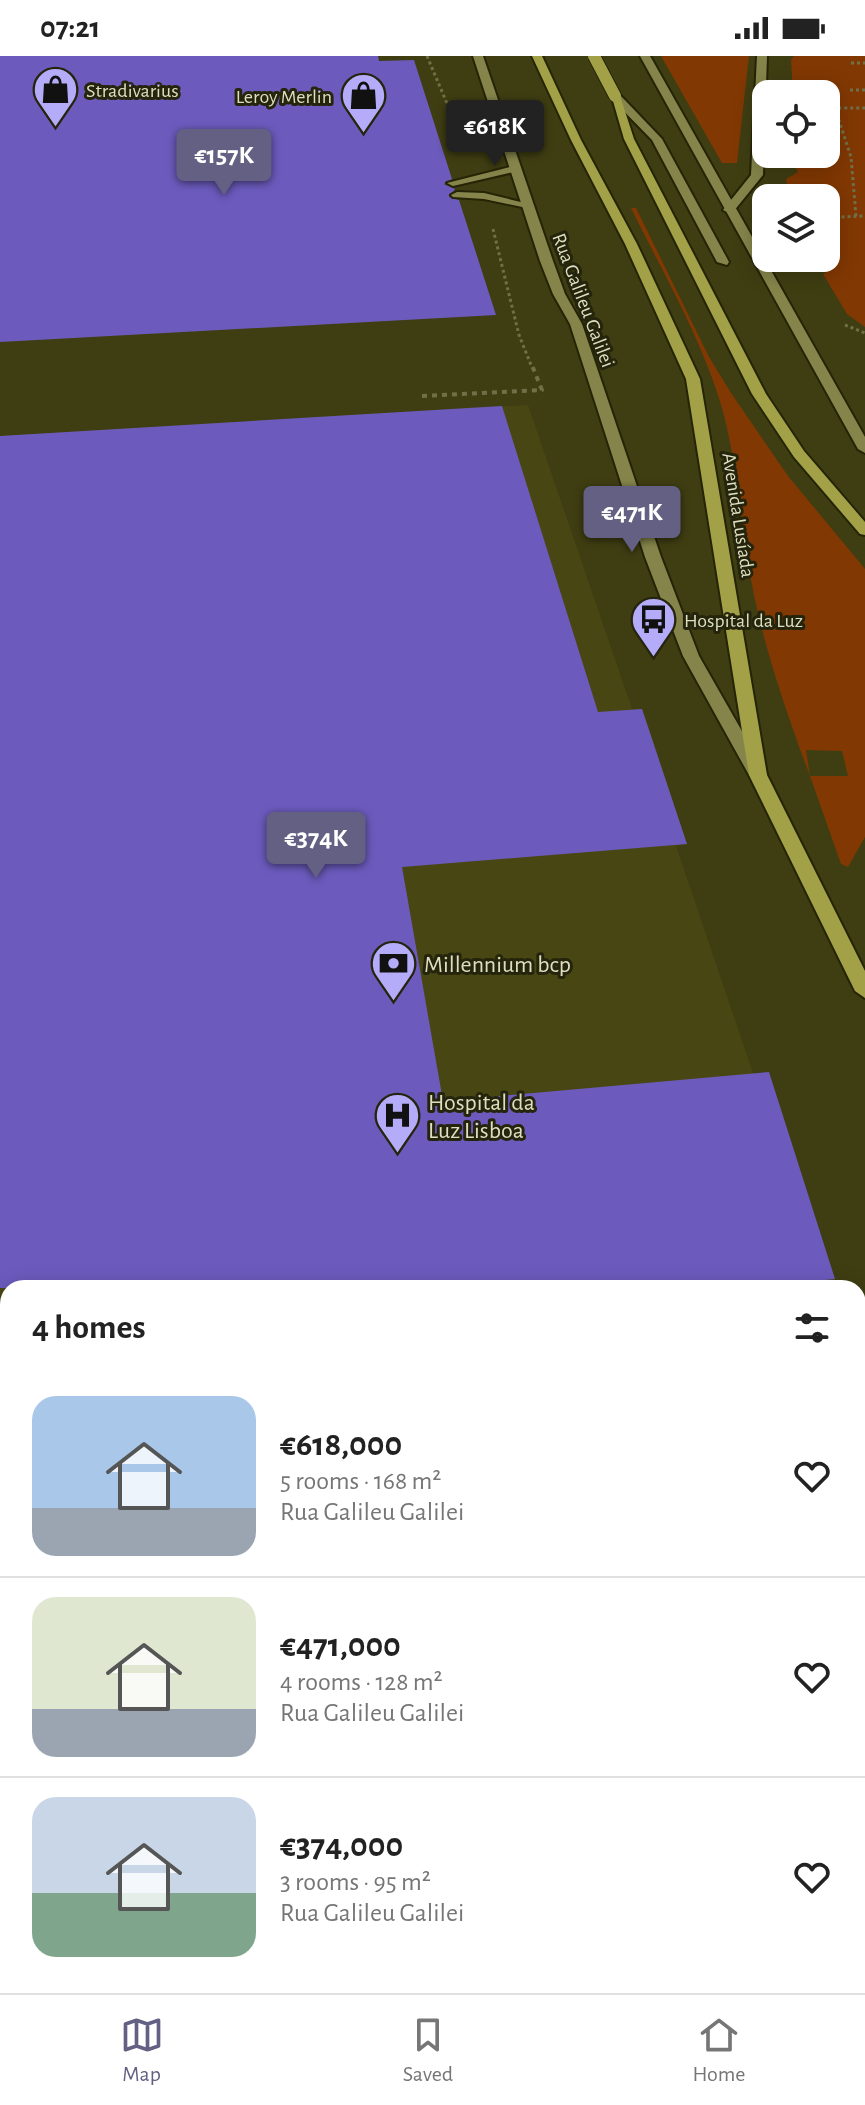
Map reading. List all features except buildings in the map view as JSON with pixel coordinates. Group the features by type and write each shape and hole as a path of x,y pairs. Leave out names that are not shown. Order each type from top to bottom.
{"main road":[{"name":"Avenida Lusíada","path":"537,56 576,140 631,244 693,379 758,775 865,991"},
{"path":"594,56 615,96 629,139 759,394 799,454 865,531"}],"street":[{"name":"Rua Galileu Galilei","path":"478,56 502,119 512,165 561,303 576,324 653,557 691,656 758,775"},
{"path":"645,56 865,449"},
{"path":"729,210 757,175 762,56"},
{"path":"615,96 657,139 723,262"},
{"path":"512,165 454,185 484,196 527,205"}],"path":[{"path":"851,63 865,63"},
{"path":"850,90 865,90"},
{"path":"856,216 851,157 835,108 865,108"},
{"path":"840,218 865,216"},
{"path":"845,325 865,333"},
{"path":"422,396 542,390 519,335"}],"shaded area":[{"path":"661,56 749,56 737,163 722,163"},
{"path":"794,56 865,56 865,327 847,314 823,274 840,272 840,184 787,184 786,179 798,172 796,168 840,168 840,80 792,80 791,60"},
{"path":"631,208 636,208 709,357 731,393 788,476 865,569 865,837 848,867 841,864 786,709 765,641 754,595 728,431 714,382 681,306","holes":["806,750 842,751 848,776 810,776"]},
{"name":"Hospital da Luz Lisboa","path":"528,405 632,709 642,709 651,734 687,844 676,846 753,1073 821,1237 835,1280 0,1280 0,436"}],"place":[{"name":"Stradivarius","path":"55,129"},
{"name":"Leroy Merlin","path":"363,135"},
{"name":"Hospital da Luz","path":"653,659"},
{"name":"Millennium bcp","path":"393,1003"},
{"name":"Hospital da Luz Lisboa","path":"397,1155"}]}
